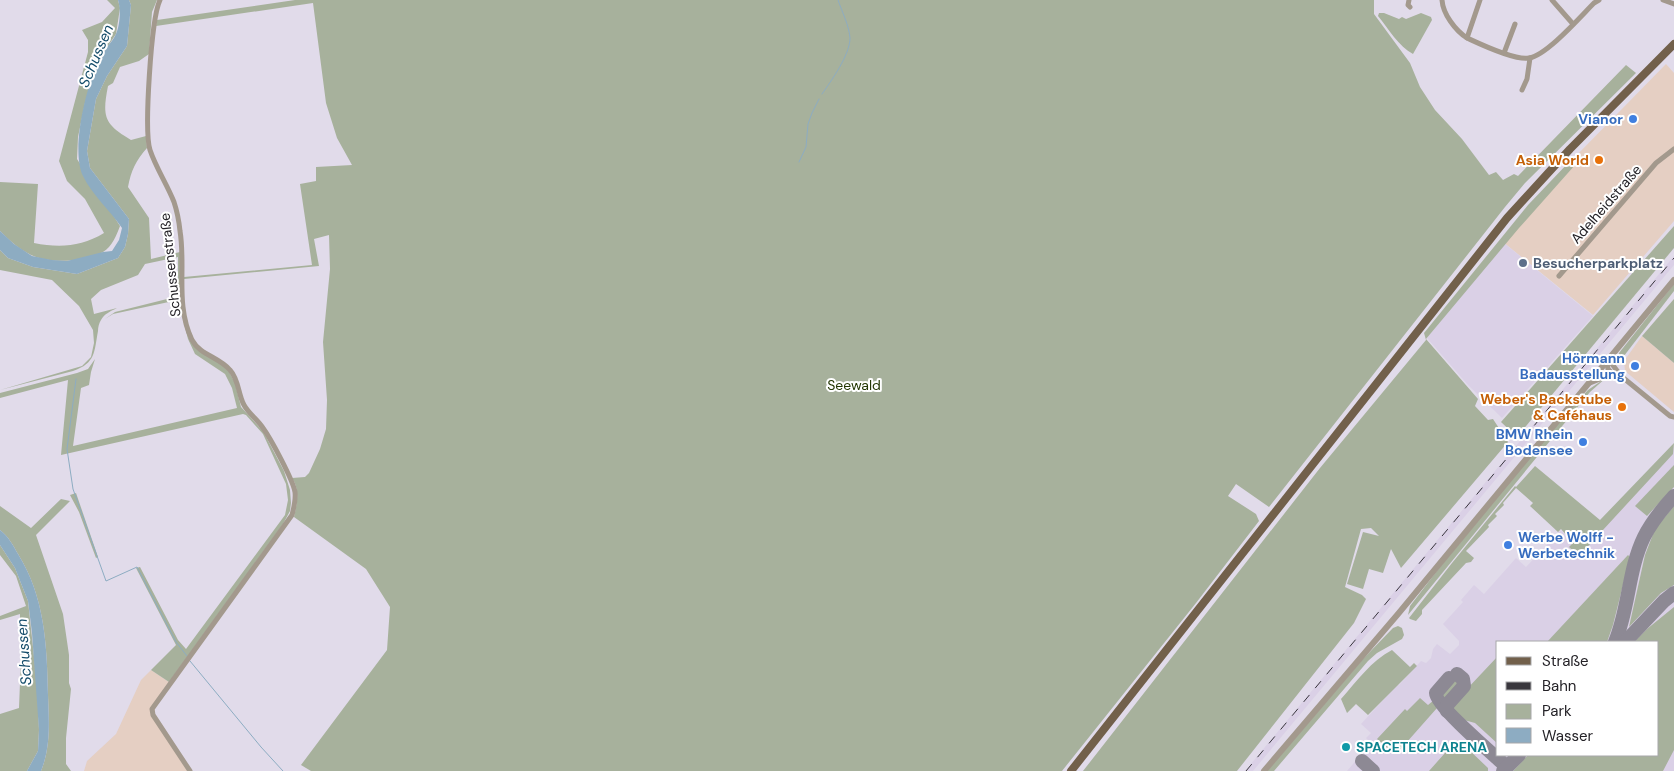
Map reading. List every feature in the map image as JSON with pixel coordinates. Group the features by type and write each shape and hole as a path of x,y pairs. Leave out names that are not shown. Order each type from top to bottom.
{"main road":[{"path":"1071,771 1488,241 1525,197 1570,149 1674,44"}],"street":[{"name":"Schussenstraße","path":"160,0 157,6 154,32 147,121 148,136 153,157 178,214 182,261 181,295 189,332 198,348 230,369 235,377 242,402 269,437 295,492 292,515 152,709 152,715 190,771"},
{"path":"1409,0 1408,5 1410,7"},
{"path":"1442,0 1446,14 1466,38 1520,58 1530,58 1542,53 1599,0"},
{"path":"1466,38 1480,0"},
{"path":"1552,0 1573,24"},
{"path":"1666,0 1674,4"},
{"path":"1504,53 1515,24"},
{"path":"1522,90 1527,79 1530,58"},
{"name":"Adelheidstraße","path":"1559,276 1656,163 1674,149"},
{"path":"1264,771 1398,614 1674,280"},
{"path":"1608,362 1608,369 1614,375"},
{"path":"1608,362 1621,376 1670,416 1674,417"},
{"path":"1589,383 1614,375 1621,376"}],"shaded area":[{"path":"1666,64 1674,73 1674,221 1593,315 1503,242 1572,160"},
{"path":"1504,243 1593,316 1502,418 1468,385 1427,338"},
{"path":"1674,256 1674,265 1253,771 1245,771"},
{"path":"1642,336 1674,363 1674,412 1625,371 1624,361"},
{"path":"1674,446 1674,771 1347,771 1371,743 1366,738 1371,733 1361,724 1421,661 1426,663 1431,658 1433,649 1437,644 1450,654 1459,645 1459,641 1443,624 1463,602 1461,600 1474,585 1484,594 1516,558 1526,567 1561,530 1578,547"},
{"path":"151,670 169,682 155,709 155,714 192,771 84,771 87,761 116,734 141,680"}],"green space":[{"path":"107,0 118,0 120,8 116,34 95,70 85,103 78,137 77,159 120,226 114,240 103,252 77,260 47,260 22,250 0,231 0,182 38,184 34,243 52,246 78,244 104,233 85,199 67,181 59,161 88,52 88,40 82,30 102,22 115,8"},
{"path":"129,0 157,0 152,12 149,54 139,61 120,67 113,83 108,86 105,105 107,119 115,129 131,140 146,136 147,148 134,166 128,187 149,218 151,259 180,252 180,287 178,294 178,257 145,264 138,275 101,290 91,299 94,314 117,308 106,314 100,321 93,356 86,364 73,371 0,390 82,366 91,357 94,343 93,330 79,306 52,280 0,270 0,250 8,258 33,267 77,274 118,258 125,247 129,219 90,168 87,151 96,99 107,76 127,46 131,5"},
{"name":"Seewald","path":"295,0 1374,0 1374,14 1410,63 1420,87 1435,110 1462,139 1489,175 1496,172 1503,180 1514,174 1518,176 1626,65 1636,73 1525,183 1269,507 1236,484 1228,496 1256,514 1259,521 1062,771 311,771 301,765 387,650 390,607 366,569 294,517 297,492 292,478 305,477 309,473 320,449 326,429 327,400 323,342 330,269 329,235 314,239 319,266 184,279 184,277 312,265 300,184 316,181 316,167 352,165 337,138 326,103 313,3 156,26 157,20"},
{"path":"1379,13 1399,19 1402,17 1406,19 1421,13 1431,17 1432,20 1413,54 1394,37 1378,16"},
{"path":"1570,161 1575,165 1519,228 1426,339 1478,399 1475,406 1488,420 1493,419 1508,442 1401,568 1391,549 1383,573 1369,569 1363,589 1347,584 1363,532 1379,536 1371,528 1361,529 1345,587 1366,599 1354,623 1237,771 1083,771 1320,468 1426,340 1424,333 1528,205"},
{"path":"1674,226 1674,248 1517,437 1501,422"},
{"path":"1674,284 1674,291 1617,365 1619,353"},
{"path":"175,297 180,301 190,339 228,370 235,383 241,407 263,431 284,471 290,490 291,503 290,511 283,524 169,682 151,670 176,645 136,568 140,567 178,640 186,649 285,515 288,500 286,484 263,434 243,414 61,455 68,380 0,398 0,393 77,373 88,369 95,359 89,385 81,388 73,446 237,408 232,388 225,374 195,354 188,339 178,300 113,314 105,319 115,312"},
{"path":"1674,299 1674,363 1642,336"},
{"path":"1607,377 1590,392 1408,615 1410,606 1440,567 1571,408 1588,390"},
{"path":"1674,443 1673,454 1579,556 1569,547 1573,543 1561,529 1558,532 1530,506 1533,503 1516,488 1495,514 1497,516 1488,525 1489,527 1466,551 1474,558 1471,562 1466,563 1422,610 1422,614 1416,621 1409,618 1515,486 1535,466 1600,520"},
{"path":"1674,465 1674,487 1647,516 1635,506"},
{"path":"76,493 98,557 96,558 79,512 70,495"},
{"path":"61,499 70,501 36,535 63,614 69,655 69,683 71,689 66,738 66,764 71,771 41,771 48,743 49,724 47,658 43,622 34,587 27,570 10,541 0,530 0,506 31,528"},
{"path":"1674,506 1674,585 1661,593 1629,627 1645,555 1655,529"},
{"path":"0,545 15,568 28,601 37,684 39,730 38,751 27,771 0,771 0,714 19,708 22,632 20,614 0,620 0,616 26,606 16,576 0,555"},
{"path":"1628,555 1630,557 1607,641 1548,641"},
{"path":"1674,607 1674,750 1663,771 1513,771 1527,756 1659,756 1659,641 1635,641"},
{"path":"1398,626 1402,628 1404,635 1402,639 1377,653 1368,661 1274,771 1267,771 1362,660 1393,628"},
{"path":"1392,650 1410,667 1414,663 1417,666 1368,715 1356,704 1347,713 1341,699 1371,666"},
{"path":"1496,658 1496,742 1475,723 1464,720 1450,707"},
{"path":"1456,675 1461,684 1446,699 1439,696 1439,693"},
{"path":"1420,698 1428,705 1434,700 1437,703 1437,708 1399,751 1384,746 1377,739 1405,709 1407,711"},
{"path":"1453,744 1457,748 1462,746 1467,748 1488,768 1488,771 1429,771"}],"water":[{"path":"118,0 129,0 131,5 127,46 107,76 96,99 87,151 90,168 129,219 125,247 118,258 77,274 33,267 8,258 0,250 0,231 14,244 32,256 52,260 67,261 112,251 119,240 122,228 87,183 83,176 78,152 84,106 92,78 96,67 117,30 120,12"},
{"path":"0,530 10,541 27,570 34,587 43,622 47,658 49,724 48,743 41,771 27,771 38,751 39,730 28,601 15,568 0,545"}],"waterway":[{"path":"822,94 839,67 849,45 848,28 838,0"},
{"path":"799,162 806,147 808,124 819,99"},
{"path":"76,379 67,449 73,489 106,581 137,567 176,642 187,656"},
{"path":"190,661 283,771"}],"taxiway":[{"path":"1615,641 1620,629 1631,576 1644,537 1661,510 1674,496"},
{"path":"1626,641 1674,593"},
{"path":"1447,711 1447,705 1464,686 1463,679 1457,674"},
{"path":"1449,678 1436,693 1438,699 1455,719 1507,767"},
{"path":"1503,771 1518,756"},
{"path":"1362,761 1373,771"}],"railway":[{"path":"1246,771 1674,258"}],"place":[{"name":"Vianor","path":"1633,119"},
{"name":"Asia World","path":"1599,160"},
{"name":"Besucherparkplatz","path":"1523,263"},
{"name":"Hörmann Badausstellung","path":"1635,366"},
{"name":"Weber's Backstube & Caféhaus","path":"1622,407"},
{"name":"BMW Rhein Bodensee","path":"1583,442"},
{"name":"Werbe Wolff - Werbetechnik","path":"1508,545"},
{"name":"SPACETECH ARENA","path":"1346,747"}],"water label":[{"name":"Schussen","path":"96,56"},
{"name":"Schussen","path":"24,652"}]}
